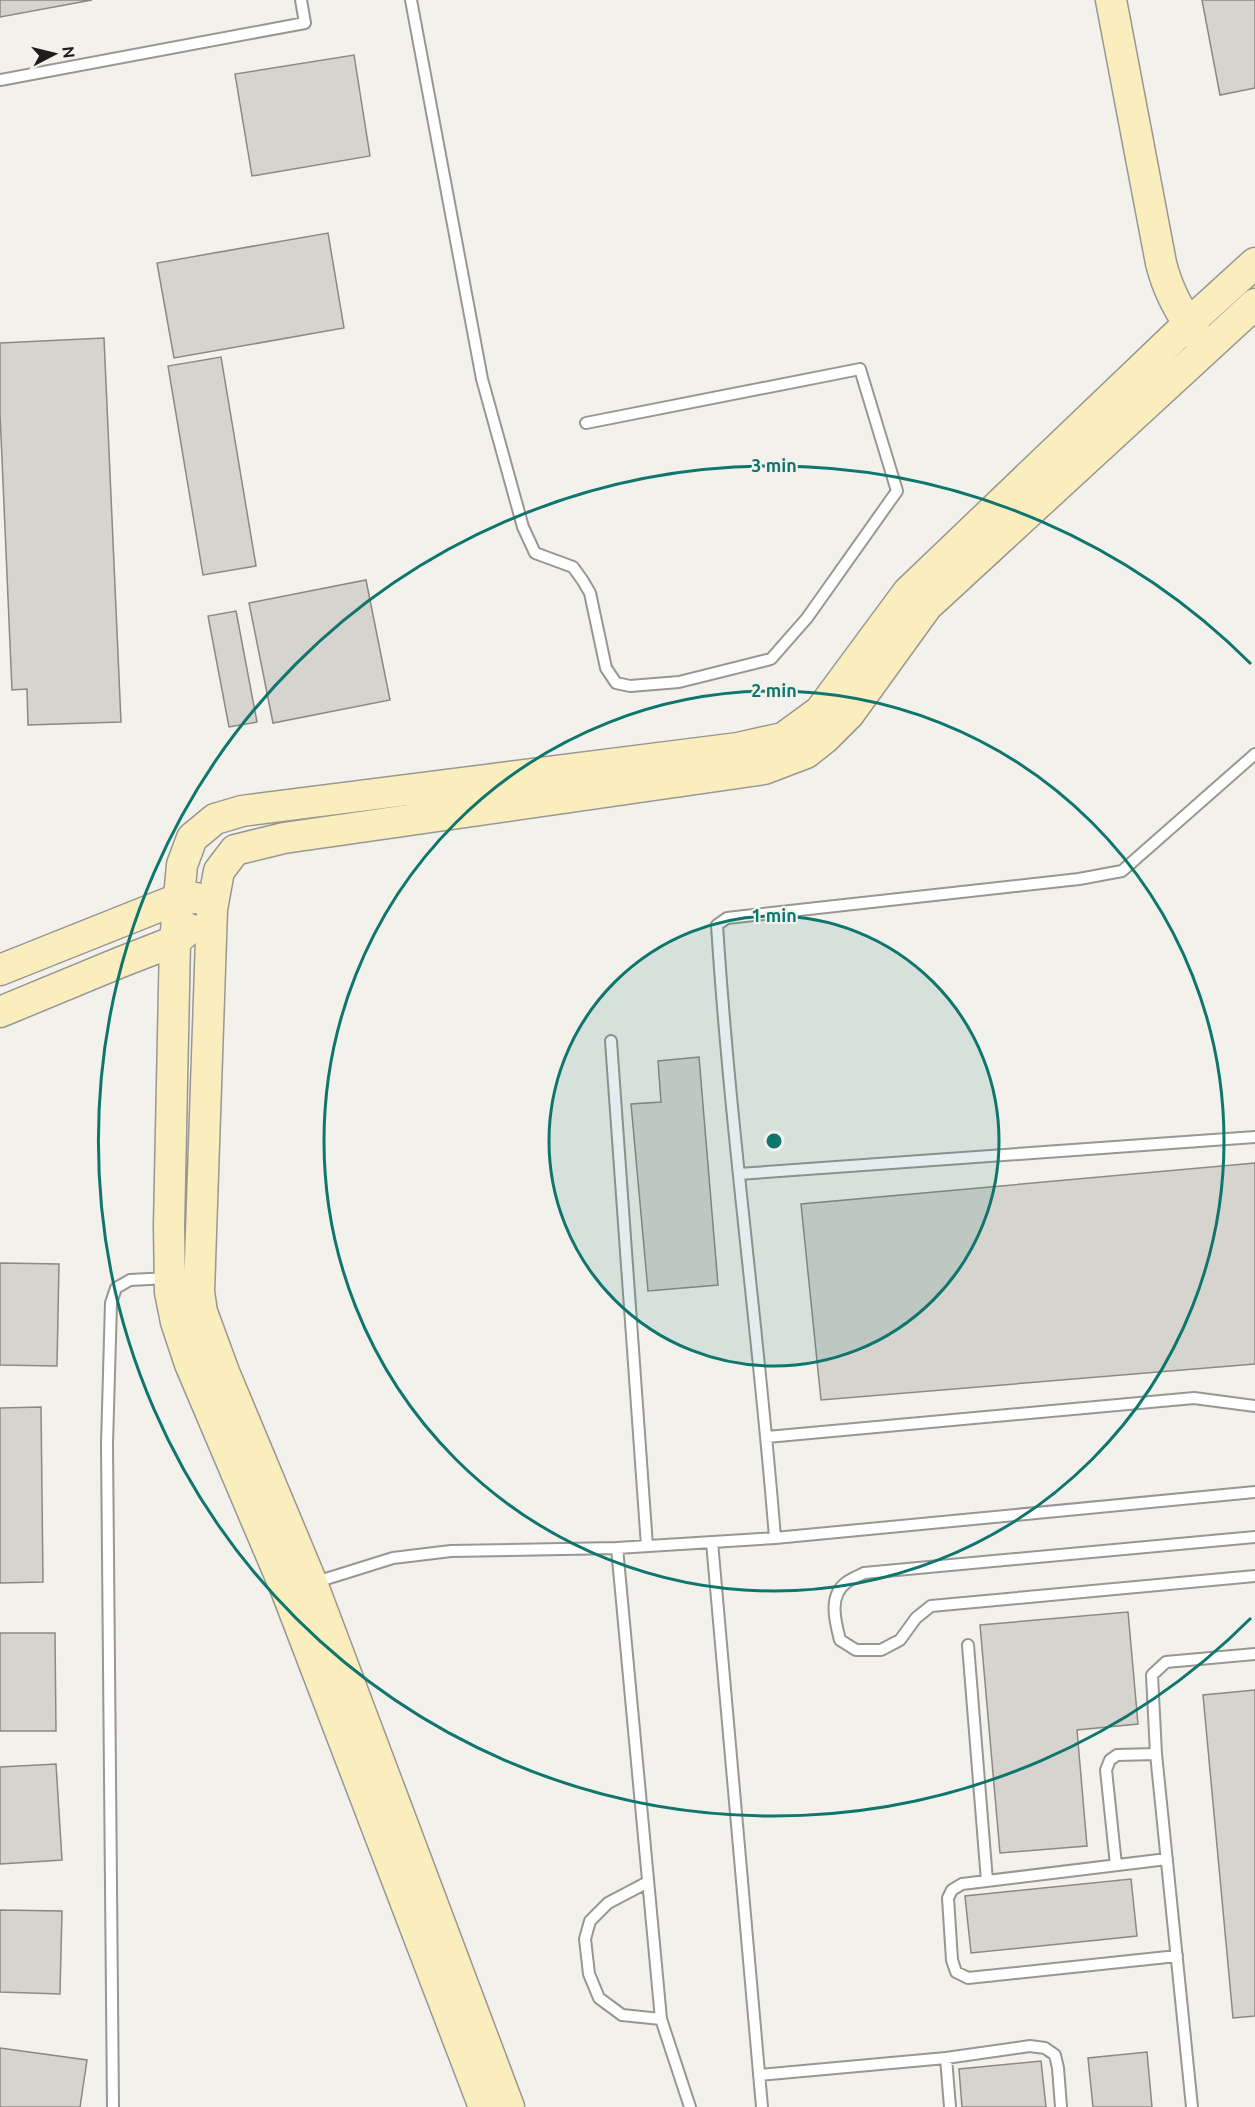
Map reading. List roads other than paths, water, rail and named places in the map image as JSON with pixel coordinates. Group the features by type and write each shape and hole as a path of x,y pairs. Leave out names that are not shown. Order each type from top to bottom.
{"street":[{"path":"1111,0 1157,247 1166,282 1177,308 1207,348"},
{"path":"299,1586 190,1364 176,1322 170,1292 169,1226 178,899 183,866 192,838 215,819 242,811 738,748 783,738 820,711 908,592 1188,324 1255,263"},
{"path":"500,2106 299,1586 202,1312 200,1292 212,903 219,871 236,850 284,838 764,769 807,753 849,714 927,606 1255,304"},
{"path":"0,970 178,899 212,903"},
{"path":"0,1012 176,941 212,903"}],"lane":[{"path":"0,80 305,23 301,0"},
{"path":"411,0 482,379 523,527 535,553 573,567 583,581 590,593 606,669 616,683 630,686 679,682 771,659 807,618 897,491 860,369 586,423"},
{"path":"775,1538 767,1437 723,1024 717,925 727,918 1079,879 1122,871 1255,754"},
{"path":"611,1041 647,1546"},
{"path":"739,1174 1255,1137"},
{"path":"114,2107 107,1456 111,1303 116,1288 130,1280 169,1278"},
{"path":"767,1437 1194,1398 1255,1406"},
{"path":"299,1586 393,1558 451,1551 617,1548 775,1538 1255,1492"},
{"path":"1255,1537 864,1573 846,1582 835,1596 834,1617 840,1640 856,1650 880,1650 900,1640 916,1618 931,1606 1255,1576"},
{"path":"712,1542 762,2107"},
{"path":"617,1548 660,2019 690,2107"},
{"path":"968,1646 987,1881"},
{"path":"1192,2107 1156,1754 1152,1676 1166,1662 1255,1654"},
{"path":"1116,1865 1107,1770 1110,1760 1117,1755 1156,1754"},
{"path":"1167,1859 962,1884 952,1890 948,1898 952,1960 957,1972 968,1978 1177,1956"},
{"path":"648,1882 608,1903 590,1921 585,1939 589,1974 599,1998 622,2015 660,2019"},
{"path":"759,2075 946,2058 1030,2046 1045,2048 1055,2055 1061,2107"},
{"path":"946,2058 950,2107"}]}
